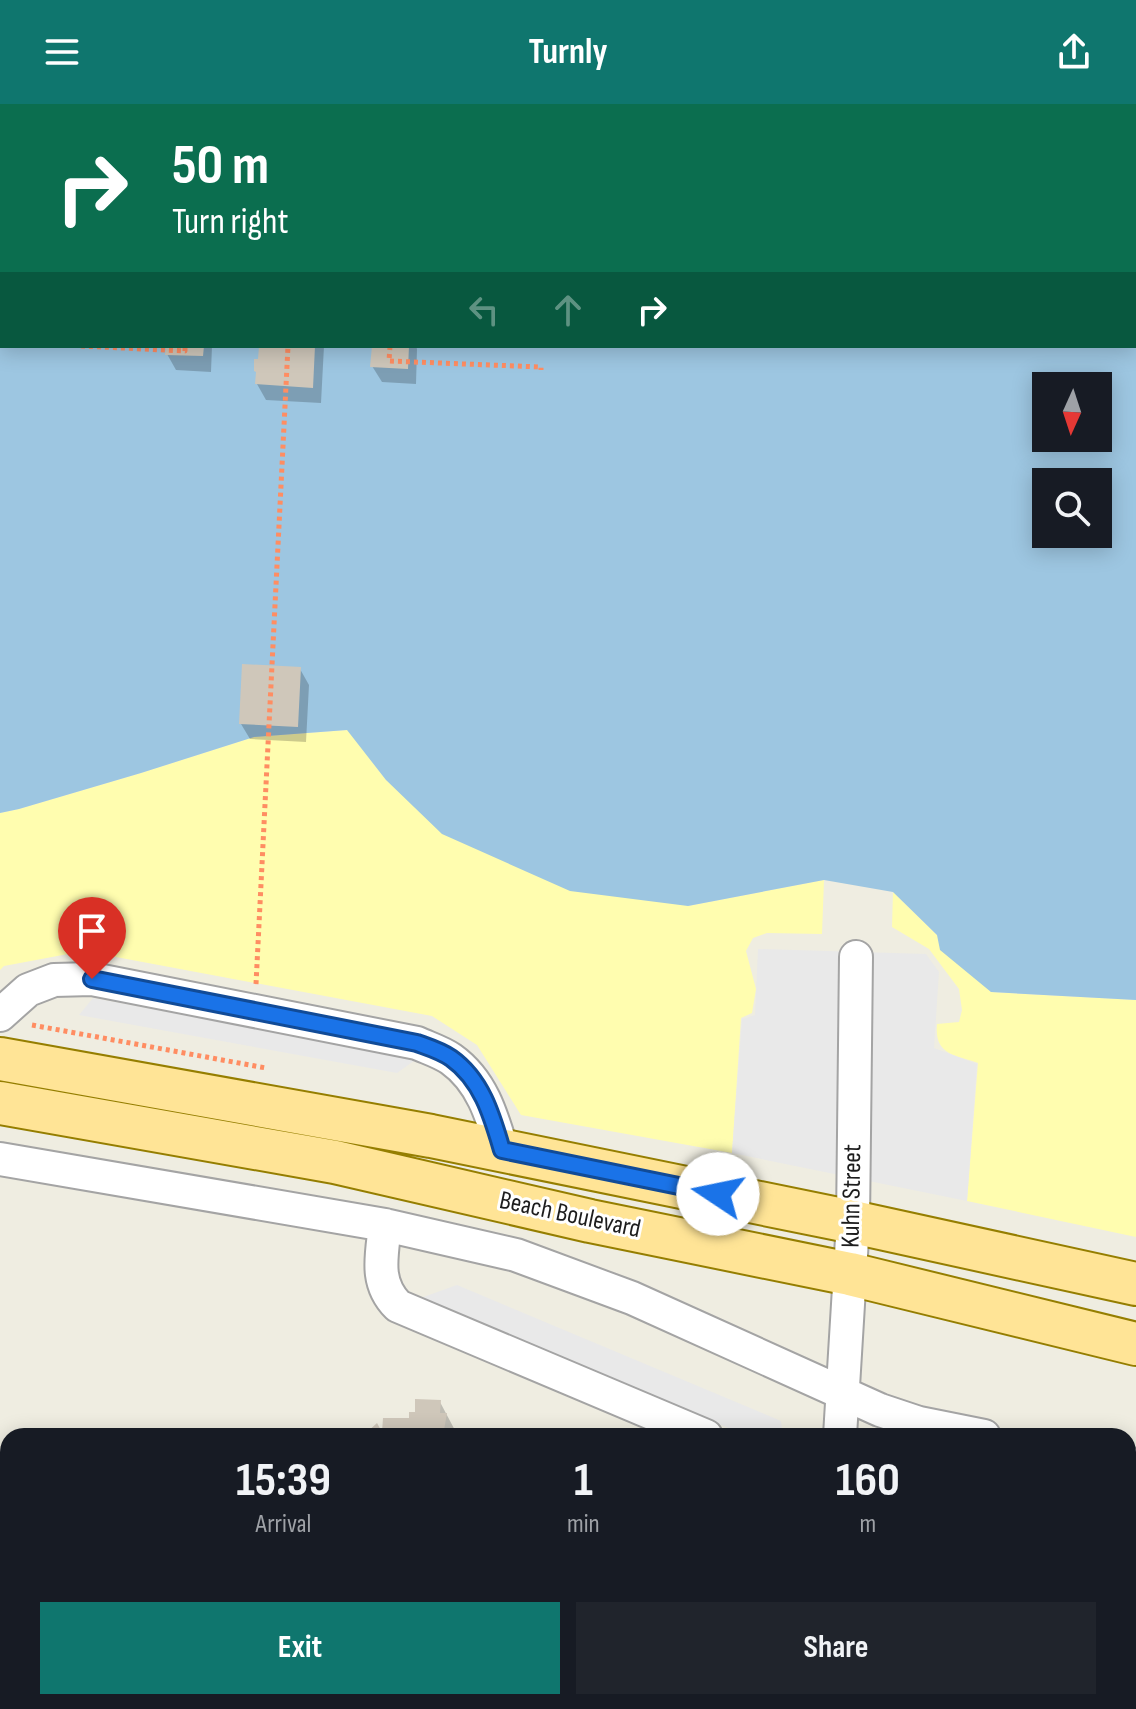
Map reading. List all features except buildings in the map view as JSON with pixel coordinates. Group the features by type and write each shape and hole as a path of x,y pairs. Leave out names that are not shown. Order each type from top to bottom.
{"main road":[{"name":"Beach Boulevard","path":"0,1059 502,1150 1136,1284"},
{"name":"Beach Boulevard","path":"0,1103 335,1162 590,1221 850,1274 1136,1344"}],"street":[{"name":"Kuhn Street","path":"841,1428 853,1222 856,957"},
{"path":"9,1018 28,990 54,980 92,979 417,1043 450,1057 472,1076 491,1112 502,1150"},
{"path":"0,1159 385,1225 516,1255 632,1298 880,1410 944,1428"},
{"path":"385,1225 381,1266 384,1284 398,1306 687,1428"}],"path":[{"path":"123,348 185,351 185,348"},
{"path":"256,989 288,348"},
{"path":"390,348 389,361 541,367 541,370"},
{"path":"9,1018 269,1068"}],"sand":[{"path":"348,730 386,780 688,906 824,880 822,934 767,933 753,938 746,951 756,989 752,1013 741,1018 732,1153 521,1115 477,1045 432,1016 84,951 4,966 0,970 0,813 254,737"},
{"path":"893,892 991,992 1136,1000 1136,1237 967,1201 978,1063 948,1052 939,1042 937,1024 959,1022 962,1010 959,989 929,949 892,927"}],"shaded area":[{"path":"758,949 926,954 939,972 934,1048 977,1064 967,1201 732,1153 742,1019 755,1015"},
{"path":"93,998 418,1058 397,1073 79,1015"},
{"path":"457,1285 781,1421 782,1428 728,1428 415,1300"}],"water":[{"path":"0,348 1136,348 1136,1000 991,992 940,950 937,935 893,892 824,880 688,906 570,891 442,834 386,780 347,730 254,737 0,813"}],"route":[{"path":"92,979 417,1043 450,1057 472,1076 491,1112 502,1150 718,1194"}]}
